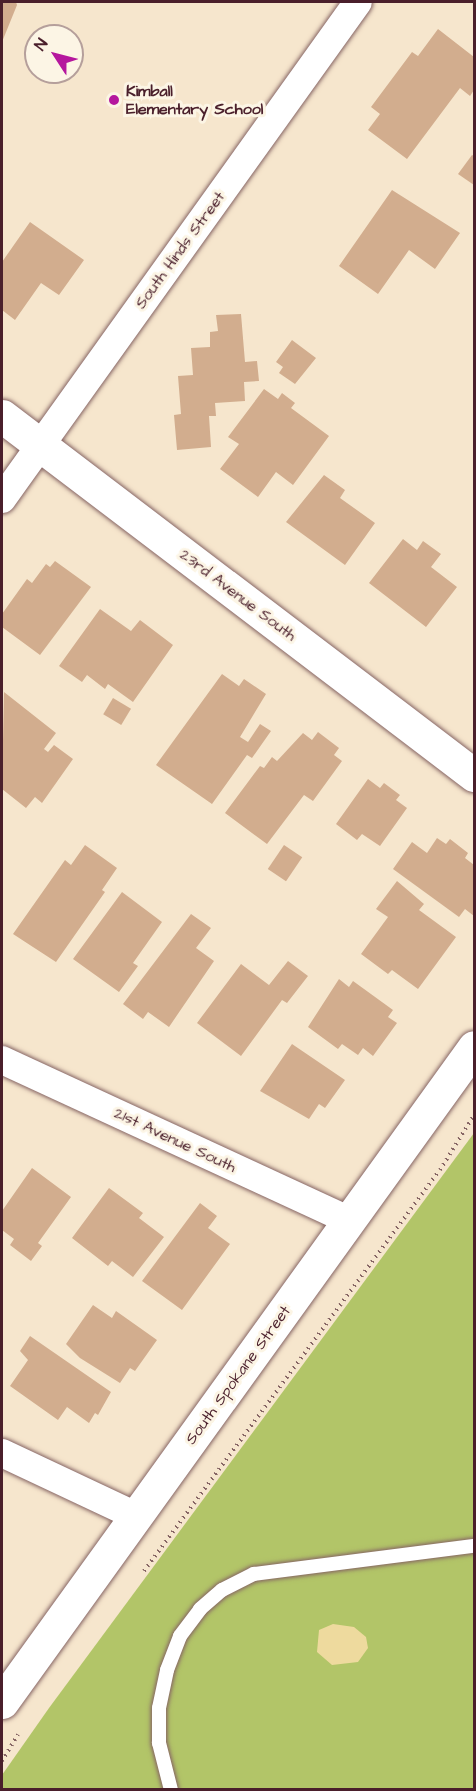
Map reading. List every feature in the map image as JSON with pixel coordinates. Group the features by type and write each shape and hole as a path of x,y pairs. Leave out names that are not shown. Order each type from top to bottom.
{"street":[{"name":"South Hinds Street","path":"2,499 358,2"},
{"name":"23rd Avenue South","path":"2,416 474,775"},
{"name":"South Spokane Street","path":"2,1702 474,1047"},
{"name":"21st Avenue South","path":"2,1060 349,1220"},
{"path":"2,1452 136,1516"}],"lane":[{"path":"171,1790 159,1743 159,1707 167,1670 180,1636 200,1609 222,1590 254,1574 474,1546"}],"path":[{"path":"140,1576 440,1170 474,1116"},
{"path":"2,1761 19,1732"}],"green space":[{"path":"474,1133 474,1789 2,1790 2,1775 49,1708"}],"sand":[{"path":"333,1624 354,1627 366,1637 368,1648 358,1662 332,1665 317,1652 319,1630"}],"building":[{"path":"2,2 16,2 17,5 2,42"},
{"path":"438,29 474,57 474,90 470,96 460,88 407,159 368,130 380,114 371,107 412,52 418,56"},
{"path":"472,155 474,156 474,185 458,174"},
{"path":"392,190 460,233 435,269 409,250 378,294 339,266"},
{"path":"30,222 84,260 59,295 41,283 15,320 2,310 2,262"},
{"path":"241,314 245,362 257,361 259,381 244,382 245,401 215,403 216,416 209,416 211,447 177,450 174,415 181,414 178,376 193,375 191,348 210,347 210,332 218,331 216,315"},
{"path":"292,340 316,358 295,384 279,373 283,367 276,362"},
{"path":"264,389 278,399 282,393 295,403 291,408 329,436 293,485 276,472 258,497 220,469 239,444 228,437"},
{"path":"324,475 345,490 340,498 375,523 345,565 286,522"},
{"path":"403,539 417,550 423,541 441,554 431,567 457,587 426,627 369,583"},
{"path":"55,561 91,587 40,655 2,627 2,614 27,579 32,583 46,564 50,567"},
{"path":"100,609 131,631 140,620 173,645 133,702 108,684 105,689 87,675 82,682 59,666"},
{"path":"222,674 239,686 244,679 266,694 240,737 248,742 260,724 271,731 252,758 247,755 212,804 156,765"},
{"path":"4,692 56,733 44,749 48,752 54,745 73,759 42,803 35,797 26,808 2,789"},
{"path":"113,698 131,709 121,725 103,714"},
{"path":"318,732 339,748 334,755 342,761 313,801 304,795 267,844 225,813 260,766 264,768 272,757 277,761 303,733 312,740"},
{"path":"368,779 380,788 384,783 400,795 396,800 407,808 380,846 362,834 357,840 336,824"},
{"path":"437,838 446,844 450,839 468,853 465,858 474,865 474,916 465,909 459,917 393,869 412,842 427,853"},
{"path":"85,845 117,868 102,890 105,892 56,962 13,934 65,860 71,865"},
{"path":"284,845 302,857 286,881 268,869"},
{"path":"397,881 424,904 419,910 456,937 418,989 392,970 388,974 361,954 388,917 376,909"},
{"path":"122,892 162,922 133,963 138,966 119,992 73,959"},
{"path":"191,914 211,928 196,948 214,961 169,1027 148,1012 143,1019 123,1004"},
{"path":"288,961 308,976 287,1003 282,1000 241,1056 197,1023 241,964 269,985"},
{"path":"339,979 349,987 353,981 393,1010 388,1017 397,1023 373,1056 363,1048 358,1055 342,1044 338,1049 308,1027"},
{"path":"292,1044 345,1080 325,1108 319,1104 309,1119 260,1091"},
{"path":"32,1168 71,1197 38,1243 42,1246 31,1261 10,1245 14,1239 2,1230 2,1211"},
{"path":"109,1188 143,1213 139,1218 164,1237 133,1277 112,1261 108,1266 72,1238"},
{"path":"200,1203 217,1216 208,1228 230,1244 182,1310 142,1281"},
{"path":"93,1305 112,1318 116,1311 157,1340 135,1371 130,1368 120,1383 80,1358 66,1344"},
{"path":"30,1336 111,1392 98,1415 95,1413 89,1423 67,1407 58,1420 10,1386 28,1360 20,1351"}],"place":[{"name":"Kimball Elementary School","path":"114,100"}]}
